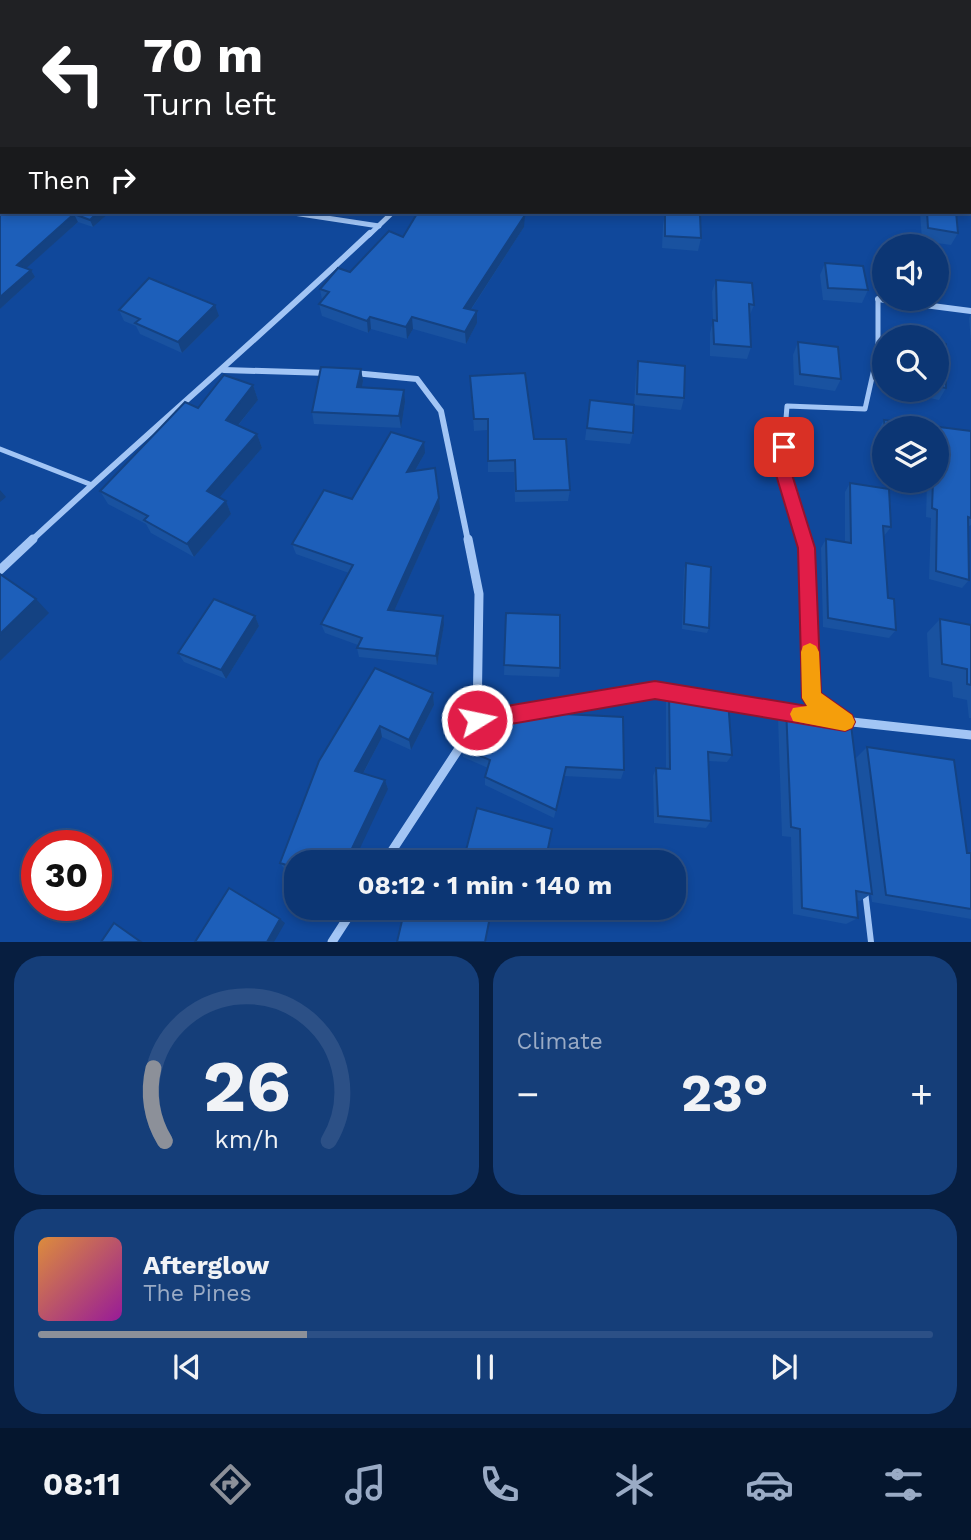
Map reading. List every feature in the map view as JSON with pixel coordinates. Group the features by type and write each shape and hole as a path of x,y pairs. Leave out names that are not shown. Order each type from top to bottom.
{"street":[{"path":"301,214 379,226"},
{"path":"0,570 146,435 224,370 391,214"},
{"path":"949,308 971,311"},
{"path":"224,370 332,373"},
{"path":"345,373 417,379 441,411 479,594 477,720 392,850"},
{"path":"546,709 655,690 682,694"},
{"path":"709,699 804,715"},
{"path":"477,720 518,713"},
{"path":"818,717 970,735"},
{"path":"332,942 346,920"}],"lane":[{"path":"847,736 845,722 811,698 806,548 782,468 787,406 865,409 878,351 878,311"},
{"path":"0,449 92,485"},
{"path":"970,735 971,744"},
{"path":"864,887 870,942"}],"building":[{"path":"0,214 74,214 17,265 31,270 0,297"},
{"path":"74,214 96,214 90,220"},
{"path":"417,214 525,215 464,308 477,311 465,332 412,317 406,327 370,317 367,321 319,304 329,292 320,289 338,268 350,272 389,231 403,237"},
{"path":"665,214 700,215 701,238 665,236"},
{"path":"927,214 956,214 958,233 928,228"},
{"path":"825,263 863,266 868,290 828,288"},
{"path":"149,278 215,305 178,342 135,323 140,319 119,310"},
{"path":"716,280 752,283 754,305 749,304 751,347 714,344 713,320 717,321"},
{"path":"798,342 838,347 841,379 800,374"},
{"path":"638,361 685,366 684,398 637,394"},
{"path":"321,367 361,369 357,387 404,390 399,416 312,412"},
{"path":"525,373 534,439 566,439 570,490 516,491 515,460 488,461 488,419 474,419 470,376"},
{"path":"224,375 253,385 226,420 257,434 207,491 226,501 187,544 144,520 148,516 100,491 185,402 198,408"},
{"path":"590,400 634,405 633,433 587,428"},
{"path":"949,428 971,431 969,580 936,571 937,510 932,508 933,493 949,493"},
{"path":"391,432 424,442 407,472 435,468 439,498 388,610 443,616 436,656 357,648 362,638 321,624 353,565 292,544 324,490 352,499"},
{"path":"850,483 872,486 872,493 889,493 891,527 883,526 888,598 894,599 896,630 828,618 826,539 851,543"},
{"path":"686,563 711,567 709,628 684,624"},
{"path":"0,574 36,599 0,634"},
{"path":"214,599 255,616 221,670 178,653"},
{"path":"506,613 560,615 560,668 504,665"},
{"path":"940,619 971,625 971,685 967,684 967,669 942,664"},
{"path":"375,668 433,693 409,740 380,726 355,771 385,780 351,850 285,850 319,761"},
{"path":"669,692 728,700 732,755 708,752 711,821 658,816 656,768 670,769"},
{"path":"564,704 564,714 623,717 624,770 566,767 556,810 485,777 490,760 462,748 501,714"},
{"path":"786,707 850,717 872,894 856,891 858,918 802,908 800,829 791,827"},
{"path":"867,747 954,760 967,853 971,853 971,909 886,895"},
{"path":"477,808 552,829 548,850 466,850"},
{"path":"229,888 280,919 267,942 195,942"},
{"path":"402,920 489,920 485,942 397,942"},
{"path":"114,923 141,942 101,942"}],"slow traffic":[{"path":"799,714 845,722 811,698 810,652"}],"route":[{"path":"477,720 655,690 845,722 811,698 806,548 782,468 784,447"}]}
